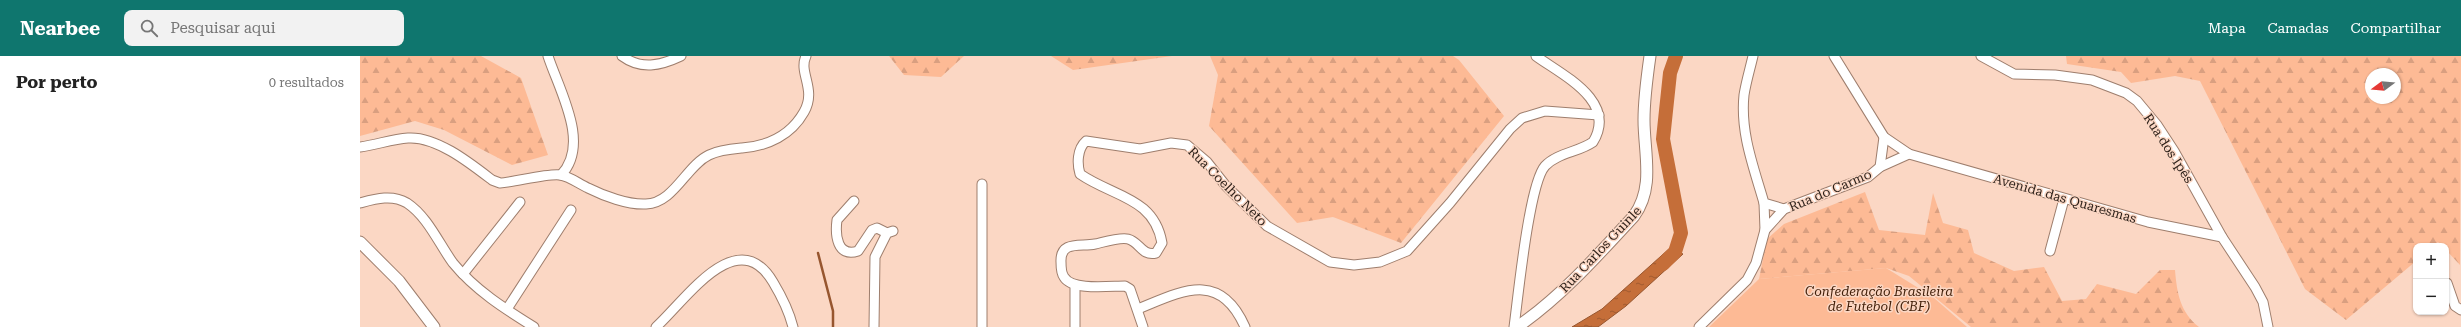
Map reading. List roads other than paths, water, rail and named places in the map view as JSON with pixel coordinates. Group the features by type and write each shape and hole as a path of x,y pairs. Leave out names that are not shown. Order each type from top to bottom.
{"street":[{"path":"548,56 558,88 568,108 572,123 572,155 570,163 561,175"},
{"path":"622,56 631,63 644,66 660,64 681,56"},
{"path":"360,147 386,141 420,138 442,146 492,180 500,183 561,175 589,189 630,203 653,203 672,191 709,154 730,149 763,145 775,141 791,129 804,112 810,96 804,65 806,56"},
{"path":"1514,327 1528,220 1540,173 1545,166 1556,158 1593,142 1599,128 1599,115 1596,106 1577,84 1536,56"},
{"name":"Rua Carlos Guinle","path":"1517,327 1538,313 1634,216 1643,202 1648,168 1644,122 1644,96 1650,56"},
{"path":"1753,56 1744,95 1744,126 1746,144 1764,203 1765,230"},
{"path":"1834,56 1884,137"},
{"name":"Rua dos Ipês","path":"1981,56 2014,74 2056,75 2092,80 2126,93 2156,125 2263,302 2268,327"},
{"name":"Rua Coelho Neto","path":"1075,286 1068,282 1062,272 1061,259 1067,247 1126,238 1132,240 1146,253 1151,254 1156,253 1162,243 1158,226 1145,209 1127,197 1080,174 1078,168 1079,153 1081,146 1086,141 1140,149 1171,143 1187,145 1207,162 1226,186 1268,226 1330,262 1354,265 1380,262 1407,251 1450,203 1510,129 1522,118 1545,111 1599,115"},
{"name":"Avenida das Quaresmas","path":"1884,137 1909,154 2064,199 2163,225 2222,236"},
{"name":"Rua do Carmo","path":"1880,167 1884,137"},
{"name":"Rua do Carmo","path":"1699,327 1747,280 1756,263 1765,230 1784,209 1868,177 1880,167 1909,154"},
{"path":"982,184 982,327"},
{"path":"360,203 380,198 394,198 407,204 430,228 463,274 507,310 534,327"},
{"path":"2050,250 2064,199"},
{"path":"854,201 837,220 837,239 842,249 848,252 858,251 872,230 877,228 890,232 875,257 874,327"},
{"path":"463,274 520,202"},
{"path":"1764,203 1784,209"},
{"path":"507,310 571,210"},
{"path":"360,242 399,281 434,327"},
{"path":"656,327 711,272 724,263 740,259 754,262 766,271 786,306 793,327"},
{"path":"1075,327 1075,286 1125,286 1132,293 1143,327"},
{"path":"1138,309 1182,292 1201,288 1223,296 1232,304 1245,327"},
{"path":"2449,289 2455,306 2461,310"}],"water":[{"path":"1670,248 1683,254 1626,306 1598,327 1572,327 1602,309"}],"waterway":[{"path":"1663,264 1675,252 1681,233 1663,139 1670,73 1676,56"},
{"path":"818,253 833,311 833,327"}],"park label":[{"name":"Confederação Brasileira de Futebol (CBF)","path":"1879,298"}]}
